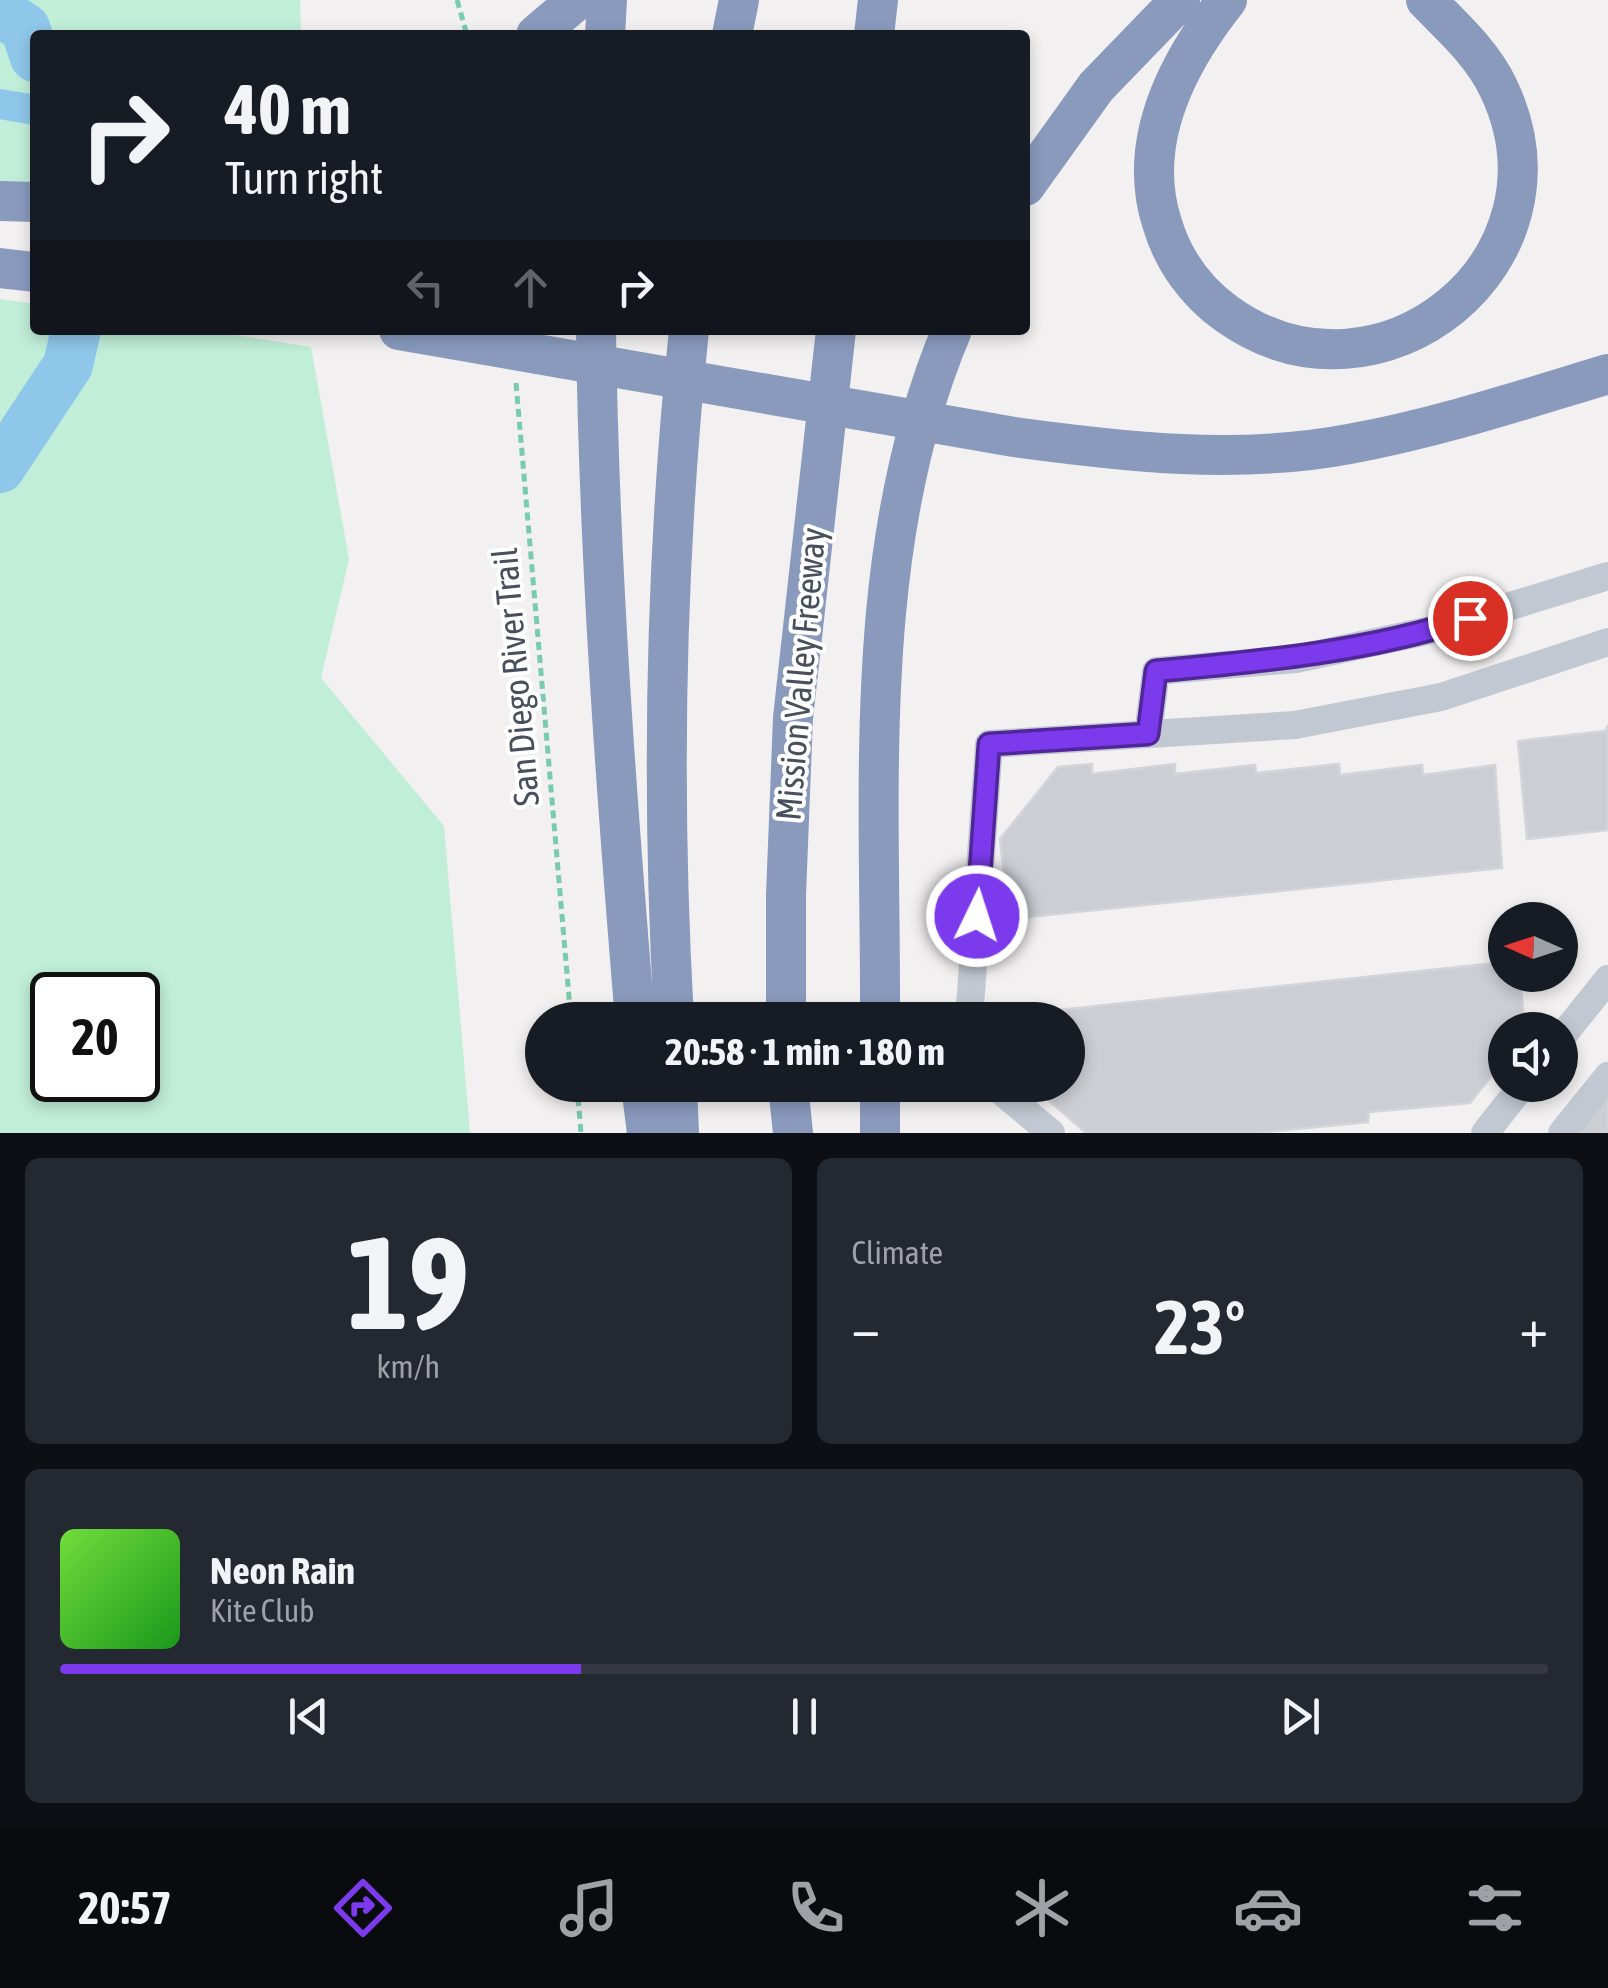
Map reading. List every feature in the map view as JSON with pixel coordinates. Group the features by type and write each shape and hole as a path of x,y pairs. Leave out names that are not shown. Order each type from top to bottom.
{"highway":[{"path":"542,30 578,0"},
{"path":"605,30 608,0"},
{"path":"733,30 739,0"},
{"path":"875,30 878,0"},
{"path":"1030,179 1096,87 1180,0"},
{"path":"1227,0 1172,88 1161,121 1153,181 1165,234 1194,284 1238,322 1285,345 1344,350 1405,335 1450,309 1483,277 1509,231 1518,153 1503,98 1485,64 1426,0"},
{"path":"0,201 30,202"},
{"path":"0,268 30,271"},
{"path":"428,335 1014,436 1107,450 1204,455 1278,453 1346,445 1430,427 1608,374"},
{"path":"596,335 605,641 634,1002"},
{"path":"673,1002 665,796 668,604 689,335"},
{"name":"Mission Valley Freeway","path":"786,1002 786,860 793,718 835,335"},
{"path":"880,1002 881,684 887,590 908,466 950,335"},
{"path":"643,1102 647,1133"},
{"path":"678,1102 680,1133"},
{"path":"789,1102 792,1133"},
{"path":"880,1102 880,1133"}],"lane":[{"path":"1148,734 1156,671 1296,659 1418,633 1608,576"},
{"path":"970,1002 989,744 1295,725 1441,697 1608,642"},
{"path":"1578,1016 1608,979"},
{"path":"1562,1133 1608,1076"},
{"path":"1015,1102 1052,1133"},
{"path":"1485,1133 1510,1102"}],"path":[{"path":"457,0 466,30"},
{"name":"San Diego River Trail","path":"514,367 569,1002"},
{"path":"578,1102 581,1133"}],"green space":[{"path":"0,0 300,0 301,30 30,30 30,205 0,201"},
{"path":"0,299 30,303 30,335 235,335 311,347 349,559 321,678 444,826 470,1133 0,1133"}],"building":[{"path":"1608,726 1608,830 1527,839 1518,741 1605,731"},
{"path":"1092,764 1092,774 1175,764 1175,774 1255,765 1256,773 1339,764 1340,775 1422,765 1423,775 1495,765 1502,868 1009,919 1000,839 1058,767"},
{"path":"1488,964 1488,992 1522,992 1523,1012 1488,1012 1488,1080 1470,1103 1369,1112 1368,1122 1254,1133 1086,1133 1050,1102 1085,1102 1085,1007"},
{"path":"1608,1094 1608,1133 1577,1133"}],"waterway":[{"path":"0,12 25,28 30,42"},
{"path":"0,104 30,109"},
{"path":"0,468 68,365 75,335"}],"route":[{"path":"977,916 989,744 1148,734 1156,671 1296,659 1436,630 1470,618"}]}
